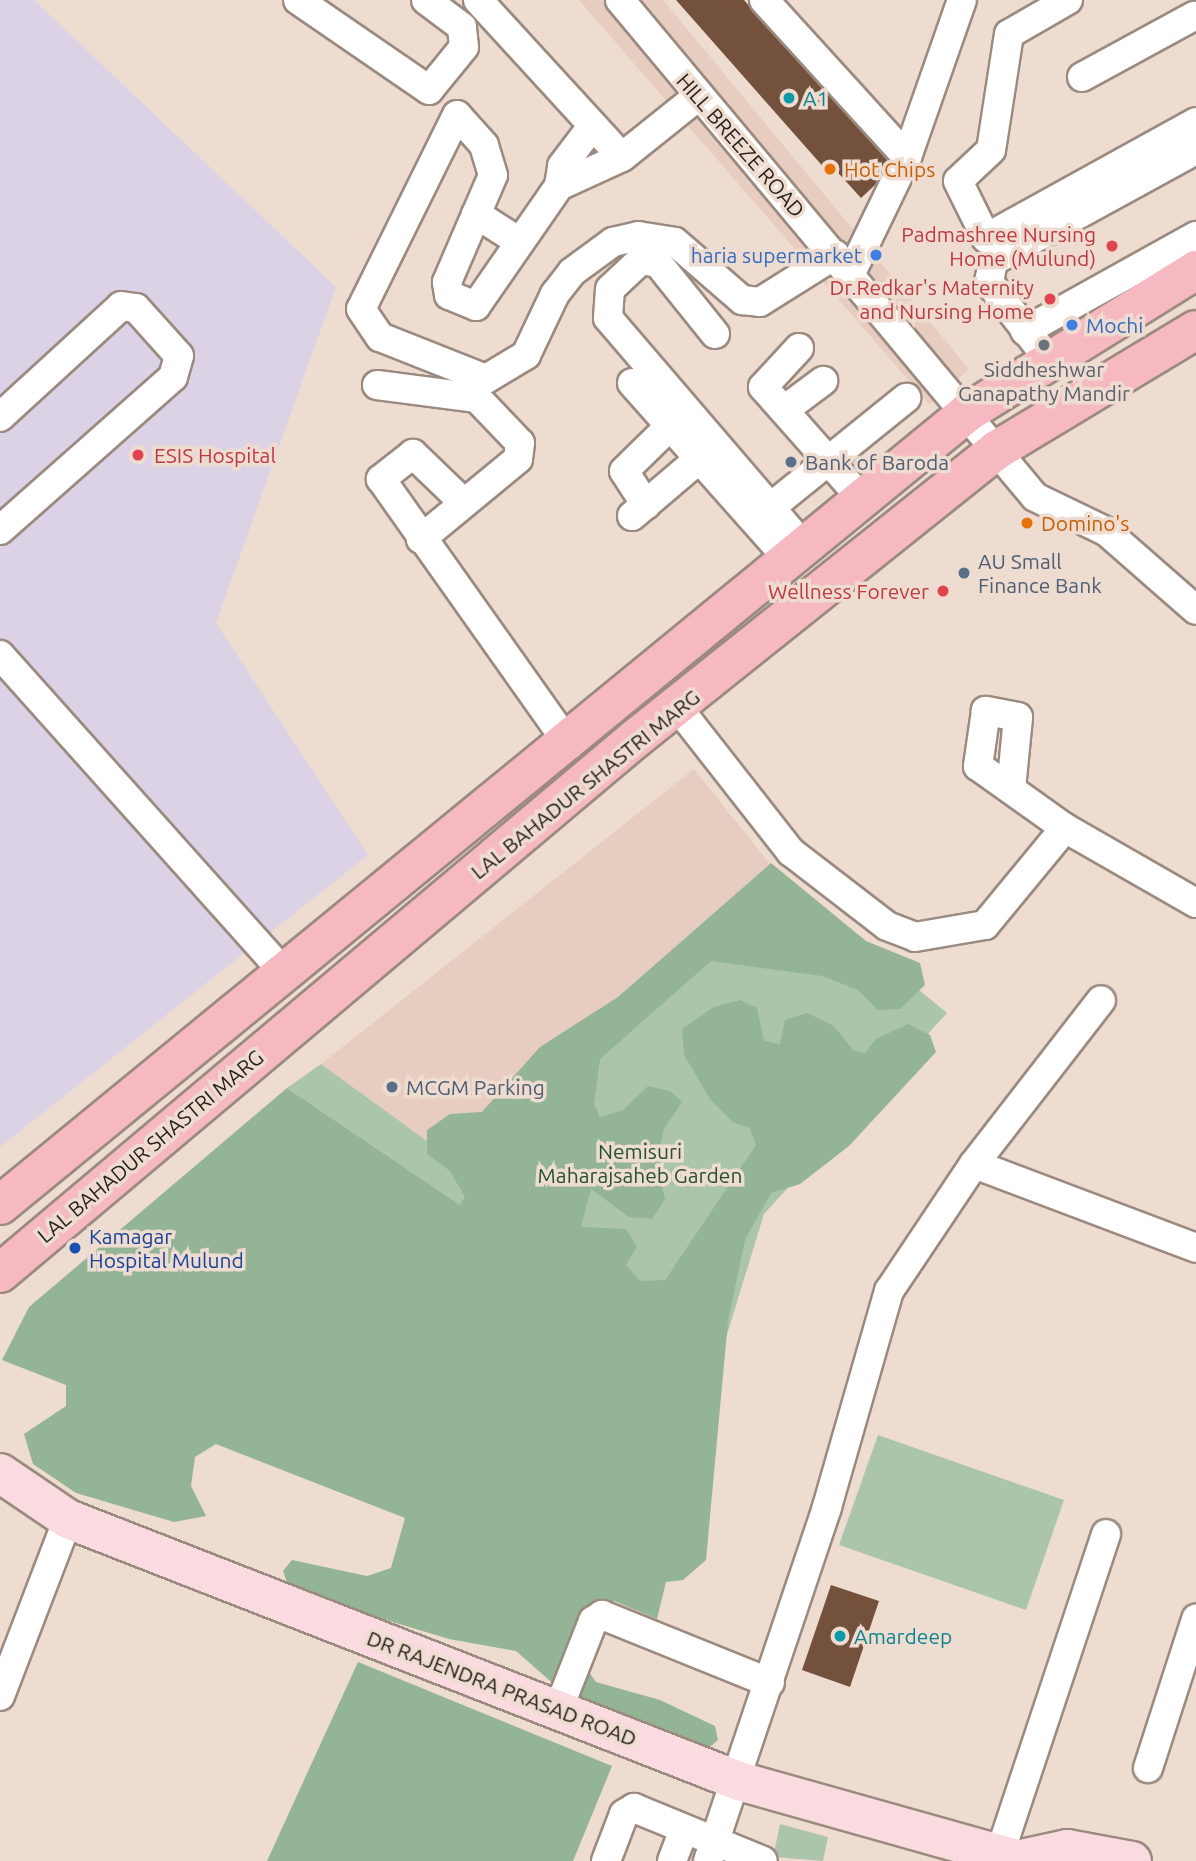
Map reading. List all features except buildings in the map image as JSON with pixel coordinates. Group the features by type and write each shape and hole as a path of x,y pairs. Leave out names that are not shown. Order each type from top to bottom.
{"main road":[{"name":"LAL BAHADUR SHASTRI MARG","path":"0,1205 569,745 796,553 986,401 1196,270"},
{"name":"LAL BAHADUR SHASTRI MARG","path":"0,1273 678,708 1015,439 1196,330"},
{"name":"DR RAJENDRA PRASAD ROAD","path":"0,1473 68,1519 739,1781 1015,1858 1067,1849 1132,1861"}],"street":[{"path":"298,0 429,90 457,115 484,145 493,176 447,282 449,295 476,306 518,241 559,186 562,166 593,125"},
{"path":"426,0 462,27"},
{"name":"HILL BREEZE ROAD","path":"620,0 697,97 843,264 986,401 1015,439 1035,497 1107,532 1196,610"},
{"path":"764,0 907,157"},
{"path":"457,115 361,309 380,337 403,351 485,379 502,373 526,355 540,318 572,272 613,242 638,236 675,242 742,300 760,302 843,264 907,157 962,0"},
{"path":"1068,0 1009,34 990,150 958,181 986,238 1196,122"},
{"path":"429,90 464,47 462,27 480,3 622,157"},
{"path":"1082,77 1192,12"},
{"path":"559,186 622,157 697,97"},
{"path":"1049,360 989,282 993,261 1196,150"},
{"path":"476,214 518,241"},
{"path":"1025,331 1196,236"},
{"path":"715,334 659,263 641,260 610,289 608,318 771,507 796,553"},
{"path":"0,417 121,306 136,308 179,356 173,377 0,530"},
{"path":"799,348 763,382 862,499"},
{"path":"784,410 823,381"},
{"path":"632,383 699,458 796,553"},
{"path":"377,385 477,398 520,443 518,459 421,539"},
{"path":"771,507 906,398"},
{"path":"670,426 624,471 639,511 699,458"},
{"path":"464,503 413,454 384,476 380,486 569,745"},
{"path":"0,655 285,974"},
{"path":"678,708 791,852 887,926 915,937 985,925 1065,828"},
{"path":"1011,789 1065,828 1196,903"},
{"path":"606,1861 629,1808 684,1829 732,1855 739,1781 889,1291 974,1164 1101,1000"},
{"path":"974,1164 1196,1248"},
{"path":"0,1696 68,1519"},
{"path":"1015,1858 1105,1534"},
{"path":"558,1710 593,1621 602,1615 770,1683"},
{"path":"1148,1768 1196,1619"},
{"path":"673,1861 684,1829"}],"shaded area":[{"name":"ESIS Hospital","path":"0,0 34,0 336,287 216,623 368,855 0,1147"},
{"path":"579,0 663,0 969,369 930,405"},
{"path":"694,769 778,874 442,1153 321,1064"}],"green space":[{"path":"771,863 866,941 920,963 925,985 900,1009 878,1010 858,990 822,976 711,961 600,1059 594,1104 600,1117 623,1110 648,1086 670,1091 682,1102 664,1129 656,1163 665,1199 652,1219 629,1217 591,1189 581,1227 626,1229 637,1246 626,1265 640,1281 665,1280 756,1145 750,1128 734,1123 710,1099 684,1055 682,1029 714,1007 740,1000 757,1008 764,1041 780,1044 785,1020 807,1013 834,1026 853,1050 865,1053 876,1039 908,1024 930,1035 936,1052 849,1146 800,1184 771,1193 745,1240 728,1321 706,1560 683,1580 666,1582 657,1619 614,1601 590,1619 576,1654 596,1682 660,1700 715,1726 718,1740 706,1750 609,1717 557,1687 516,1651 449,1639 290,1591 283,1571 292,1560 367,1576 391,1568 405,1518 216,1444 195,1457 191,1486 206,1516 174,1522 76,1493 33,1464 24,1434 66,1406 66,1385 2,1360 29,1307 287,1088 460,1205 465,1197 450,1171 427,1154 427,1130 450,1114 482,1112 540,1047 618,997"},
{"name":"Nemisuri Maharajsaheb Garden","path":"778,874 947,1013 764,1214 714,1377 287,1088 321,1064 442,1152"},
{"path":"878,1435 1064,1500 1026,1610 839,1545"},
{"path":"358,1662 612,1766 573,1861 267,1861"},
{"path":"780,1824 828,1837 823,1861 773,1857"}],"place":[{"name":"A1","path":"789,98"},
{"name":"Hot Chips","path":"830,169"},
{"name":"Padmashree Nursing Home (Mulund)","path":"1112,246"},
{"name":"haria supermarket","path":"876,255"},
{"name":"Dr.Redkar's Maternity and Nursing Home","path":"1050,299"},
{"name":"Mochi","path":"1072,325"},
{"name":"Siddheshwar Ganapathy Mandir","path":"1044,345"},
{"name":"ESIS Hospital","path":"138,455"},
{"name":"Bank of Baroda","path":"791,462"},
{"name":"Domino's","path":"1027,523"},
{"name":"AU Small Finance Bank","path":"964,573"},
{"name":"Wellness Forever","path":"943,591"},
{"name":"MCGM Parking","path":"392,1087"},
{"name":"Kamagar Hospital Mulund","path":"75,1248"},
{"name":"Amardeep","path":"840,1636"}]}
